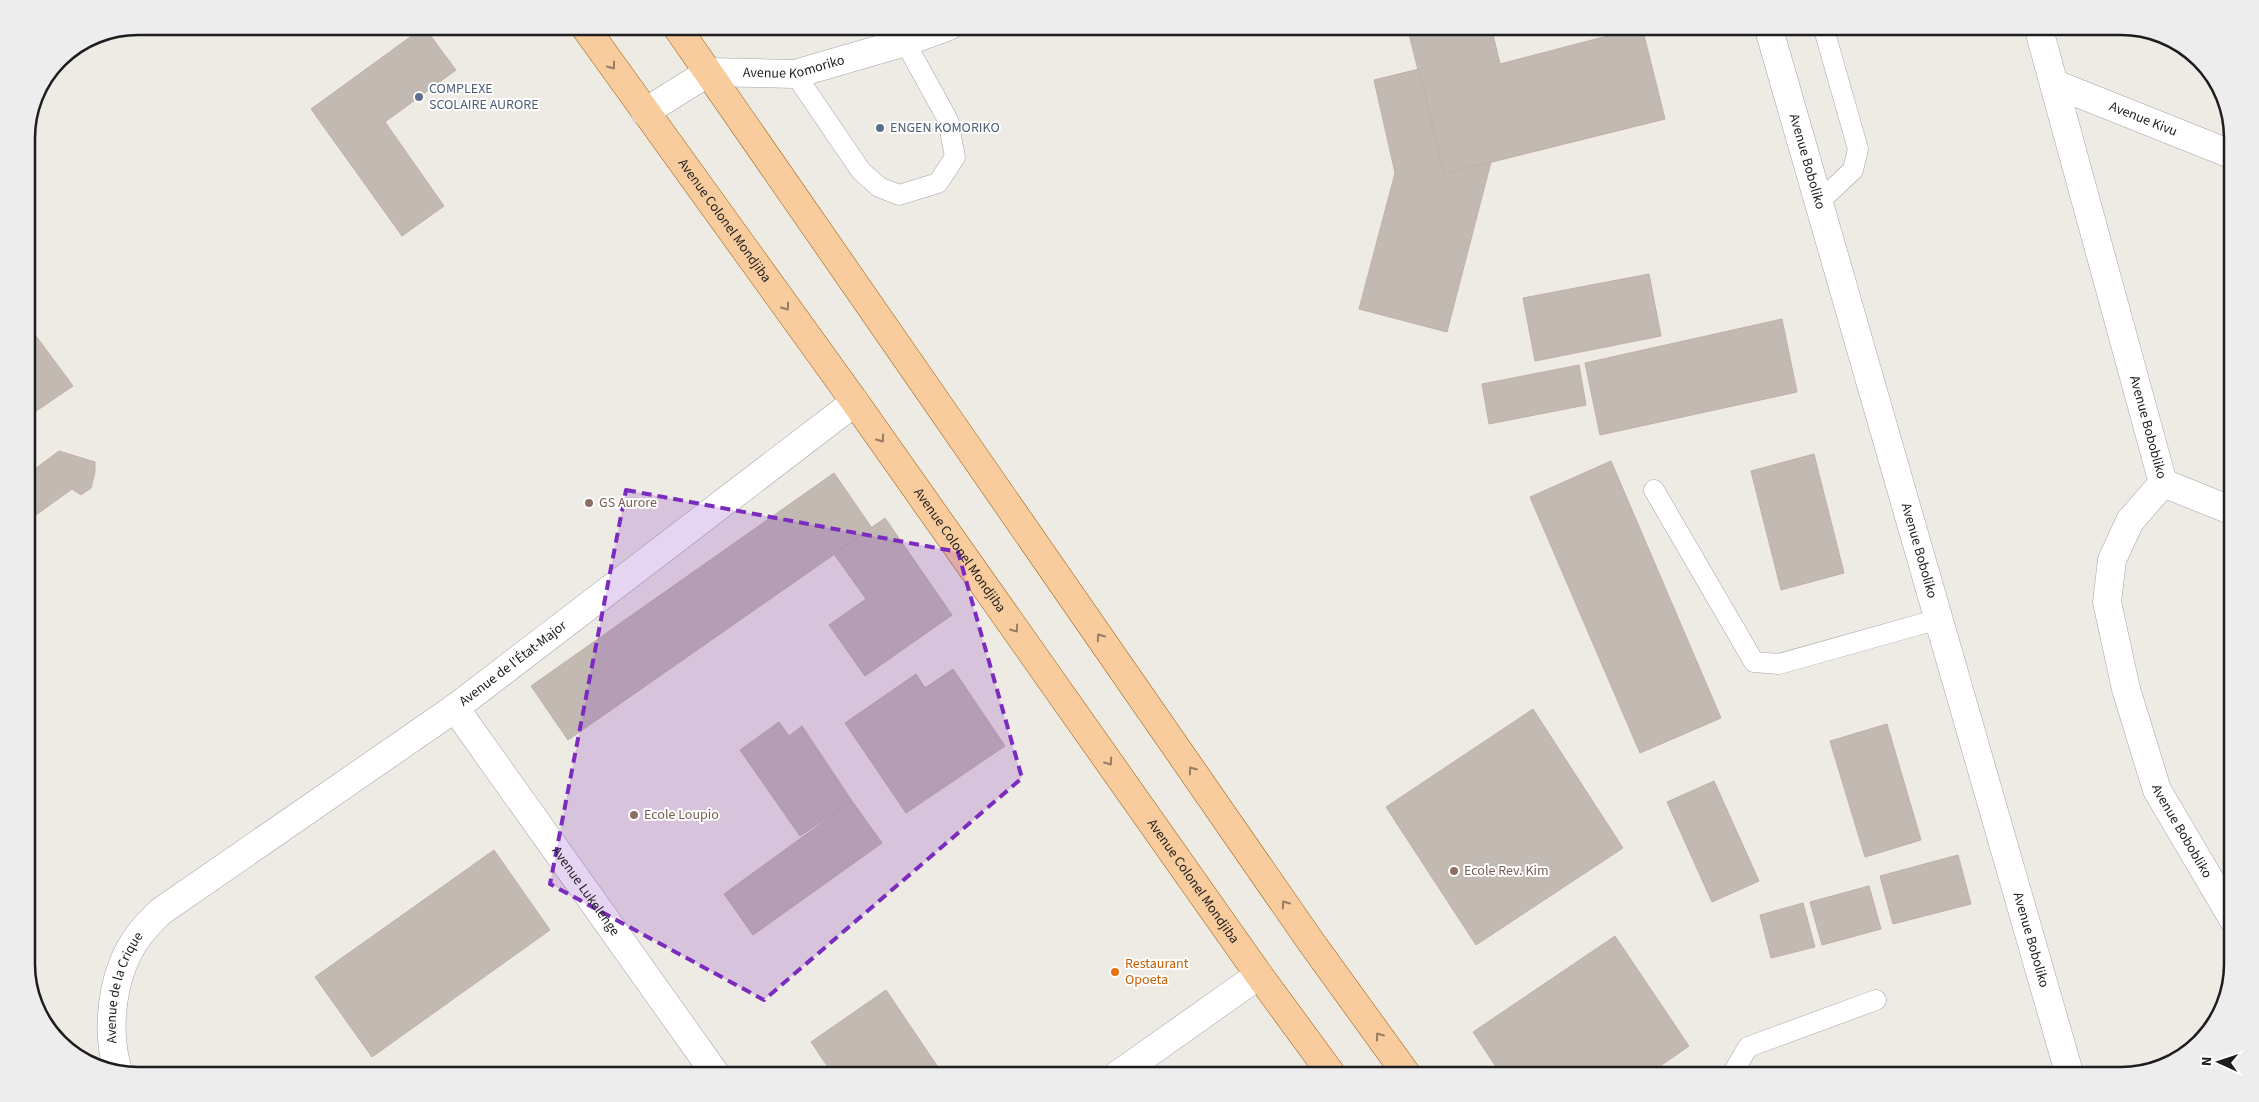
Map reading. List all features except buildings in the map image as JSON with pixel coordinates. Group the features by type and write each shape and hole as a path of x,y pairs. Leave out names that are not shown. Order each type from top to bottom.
{"main road":[{"name":"Avenue Colonel Mondjiba","path":"590,35 855,402 1259,975 1326,1067"},
{"path":"682,35 1311,942 1401,1067"}],"street":[{"name":"Avenue Komoriko","path":"709,72 795,74 924,35"},
{"name":"Avenue Boboliko","path":"1771,35 2067,1067"},
{"name":"Avenue Bobobliko","path":"2041,35 2163,484 2130,521 2112,560 2107,602 2126,689 2157,790 2224,904"},
{"path":"645,112 709,72"},
{"name":"Avenue Kivu","path":"2055,84 2224,152"},
{"name":"Avenue de l'État-Major","path":"160,912 454,708 855,402"},
{"path":"2163,484 2224,508"},
{"name":"Avenue Lukelenge","path":"454,708 711,1067"},
{"name":"Avenue de la Crique","path":"116,1064 113,1055 110,1015 118,982 127,958 139,935 160,912"},
{"path":"1129,1067 1259,975"}],"lane":[{"path":"1819,202 1853,170 1858,149 1826,35"},
{"path":"795,74 861,171 879,187 899,195 918,190 938,183 954,158 948,120 905,42"},
{"path":"1654,490 1754,662 1779,664 1939,619"},
{"path":"1736,1067 1748,1047 1876,1000"}],"highlighted area":[{"path":"626,490 958,552 1022,778 764,1000 550,884"}],"place":[{"name":"COMPLEXE SCOLAIRE AURORE","path":"419,97"},
{"name":"ENGEN KOMORIKO","path":"880,128"},
{"name":"GS Aurore","path":"589,503"},
{"name":"Ecole Loupio","path":"634,815"},
{"name":"Ecole Rev. Kim","path":"1454,871"},
{"name":"Restaurant Opoeta","path":"1115,972"}]}
